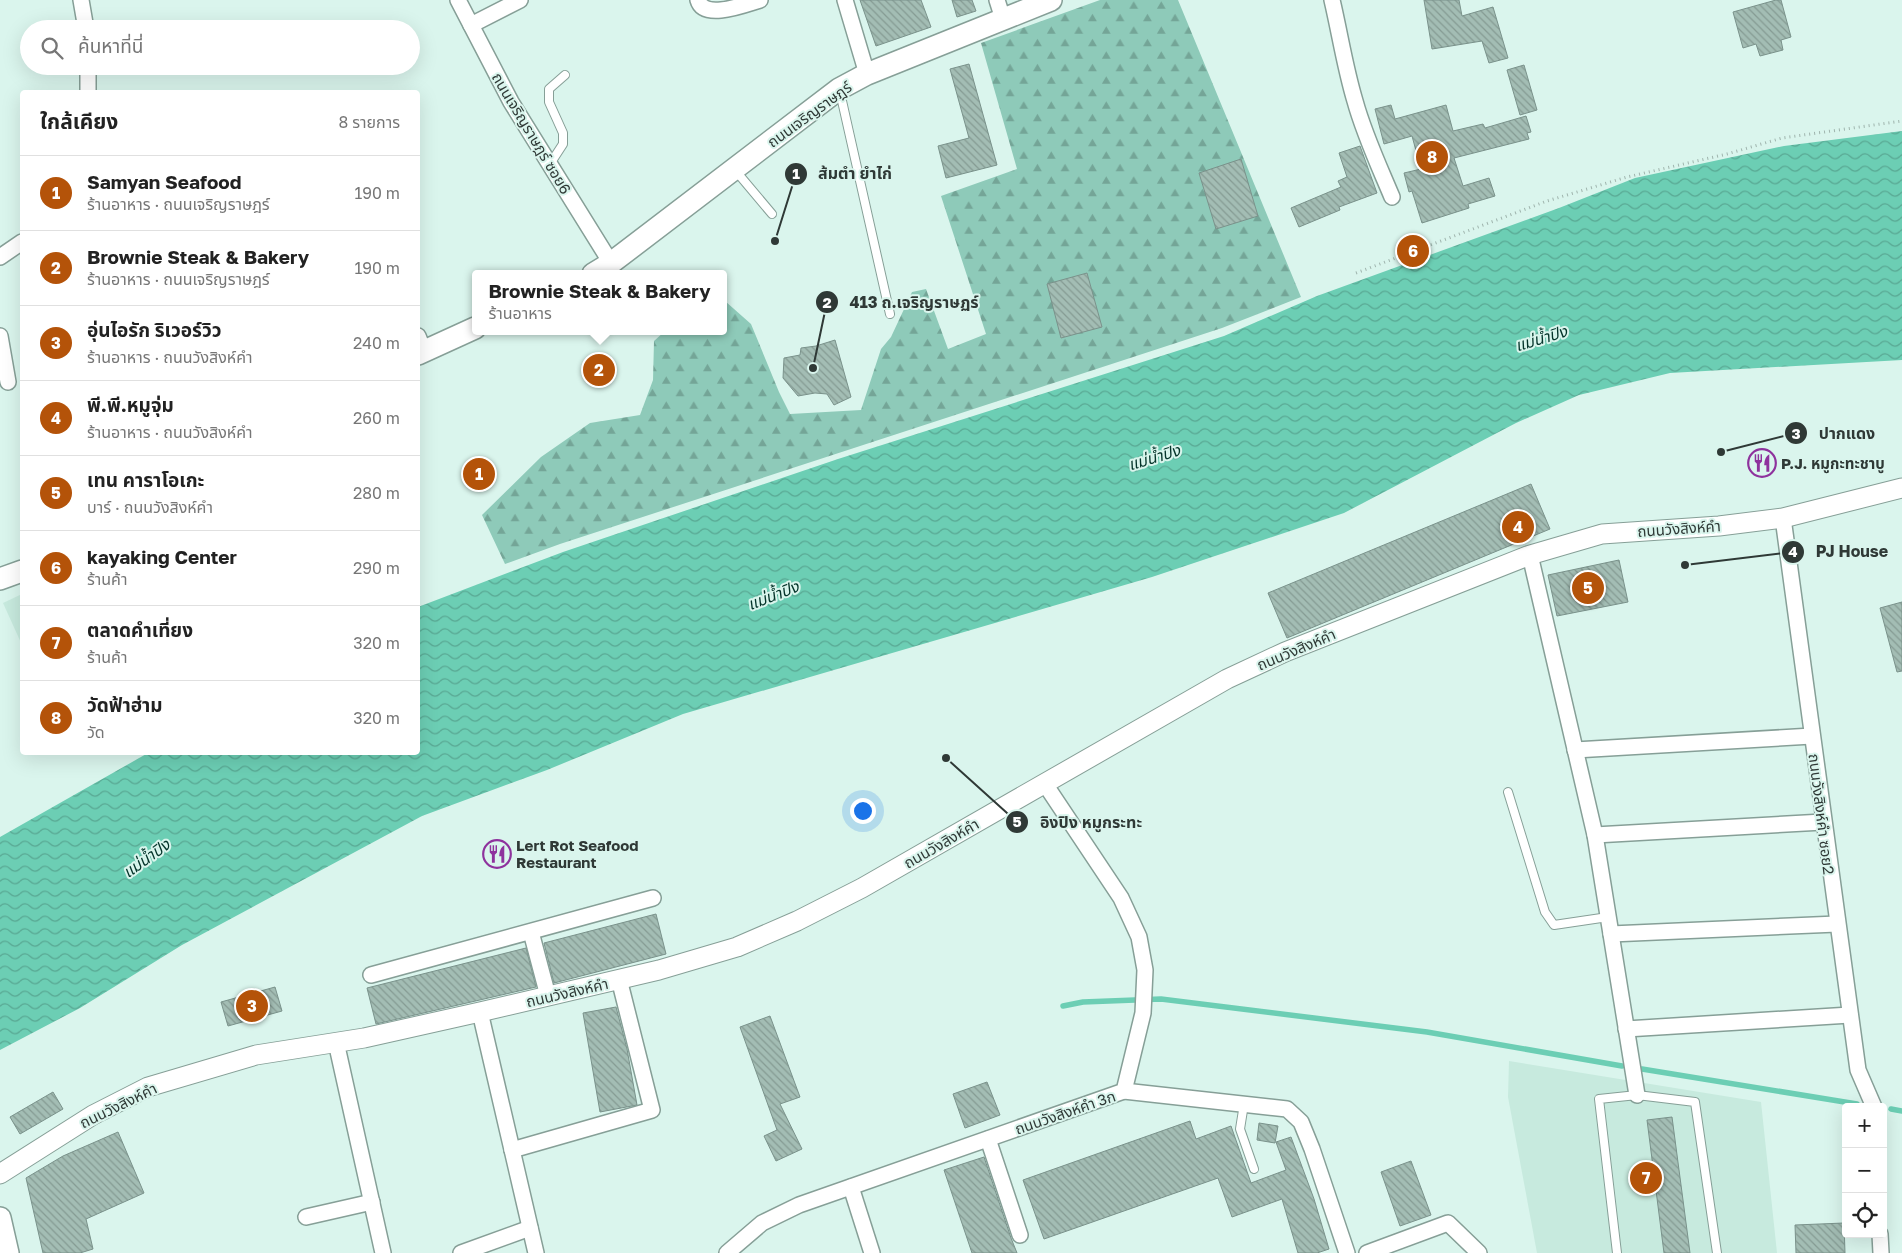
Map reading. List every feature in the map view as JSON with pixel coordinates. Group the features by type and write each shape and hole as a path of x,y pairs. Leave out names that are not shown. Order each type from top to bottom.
{"main road":[{"name":"ถนนเจริญราษฎร์","path":"602,269 839,89 1000,10 1051,0"},
{"path":"420,347 472,329"},
{"path":"0,579 20,572"},
{"path":"0,1218 8,1253"}],"street":[{"path":"81,0 84,20"},
{"name":"ถนนเจริญราษฎร์ ซอย6","path":"458,0 511,102 550,164 602,269"},
{"path":"471,25 520,0"},
{"path":"698,0 699,4 705,9 720,11 760,0"},
{"path":"845,0 867,74"},
{"path":"1332,0 1355,101 1363,127 1392,198"},
{"path":"88,75 88,90"},
{"path":"0,257 20,243"},
{"path":"0,336 8,382"},
{"name":"ถนนวังสิงห์คำ","path":"0,1174 94,1115 148,1087 256,1056 336,1042 480,1012 659,970 737,947 797,921 862,888 1227,679 1285,652 1530,555 1602,534 1719,526 1783,518 1902,488"},
{"name":"ถนนวังสิงห์คำ ซอย2","path":"1783,518 1858,1070 1872,1103"},
{"path":"1530,555 1595,835 1637,1095"},
{"path":"1575,750 1812,736"},
{"name":"ถนนวังสิงห์คำ 3ก","path":"727,1253 762,1223 799,1205 1124,1091 1143,1013 1145,970 1139,937 1121,898 1045,784"},
{"path":"1595,835 1823,822"},
{"path":"372,975 653,898"},
{"path":"1611,934 1837,924"},
{"path":"531,932 548,996"},
{"path":"512,1150 652,1110 619,979"},
{"path":"480,1012 536,1253"},
{"path":"1626,1029 1850,1015"},
{"path":"336,1042 382,1253"},
{"path":"1124,1091 1287,1109 1301,1122 1347,1253"},
{"path":"988,1139 1020,1235"},
{"path":"851,1187 872,1253"},
{"path":"306,1217 372,1202"},
{"path":"1367,1253 1448,1223 1480,1253"},
{"path":"461,1253 530,1228"},
{"path":"1880,1238 1881,1253"}],"lane":[{"path":"550,164 563,144 563,133 549,102 549,89 565,75"},
{"path":"839,89 890,314"},
{"path":"734,168 772,214"},
{"path":"1508,792 1545,912 1554,925 1608,916"},
{"path":"1617,1253 1599,1099 1637,1095 1695,1102 1717,1253"},
{"path":"1244,1104 1240,1129 1254,1168"}],"path":[{"path":"1356,273 1547,202 1627,177 1727,154 1782,138 1902,120"}],"shaded area":[{"path":"20,595 20,641 3,603"},
{"path":"1509,1061 1761,1102 1777,1253 1537,1253 1508,1097"}],"green space":[{"path":"1100,0 1178,0 1301,297 1222,328 560,544 505,564 482,515 541,457 590,423 640,415 653,380 654,341 661,335 727,335 727,303 751,324 790,414 861,410 881,349 891,337 912,292 926,289 948,349 986,334 941,196 1017,169 981,43"}],"water":[{"name":"แม่น้ำปิง","path":"1902,131 1902,360 1670,373 1579,395 1516,423 1344,513 1152,577 683,714 547,770 422,816 182,945 80,1008 0,1050 0,837 144,755 420,755 420,606 563,552 838,459 1224,336 1317,296 1559,208 1635,178 1784,146"}],"building":[{"path":"860,0 921,0 931,27 876,46"},
{"path":"952,0 972,0 976,11 957,17"},
{"path":"1424,0 1459,0 1462,16 1493,7 1508,58 1489,63 1482,41 1432,49"},
{"path":"1781,0 1791,37 1781,40 1783,50 1760,56 1756,44 1743,48 1733,12"},
{"path":"969,64 997,165 946,178 938,146 969,138 950,69"},
{"path":"1524,65 1537,110 1520,115 1507,70"},
{"path":"1391,105 1395,119 1446,105 1453,131 1483,124 1485,128 1526,116 1531,132 1527,133 1529,139 1454,158 1463,186 1489,178 1495,196 1468,204 1469,208 1422,223 1412,191 1409,192 1404,173 1421,169 1412,136 1384,144 1375,109"},
{"path":"1360,146 1377,193 1339,207 1340,210 1299,227 1291,208 1341,187 1338,181 1347,177 1339,153"},
{"path":"1241,159 1258,216 1216,229 1199,173"},
{"path":"1087,273 1102,327 1061,338 1047,284"},
{"path":"835,340 851,397 834,405 827,394 815,393 798,396 783,378 784,358 800,355 801,348"},
{"path":"1531,484 1550,529 1287,638 1268,593"},
{"path":"1619,560 1628,602 1557,616 1548,575"},
{"path":"1902,602 1902,671 1897,672 1880,608"},
{"path":"656,914 666,954 554,983 544,943"},
{"path":"526,948 536,987 376,1024 367,988"},
{"path":"275,987 282,1011 228,1026 221,1002"},
{"path":"616,1007 627,1049 637,1105 600,1112 583,1013"},
{"path":"770,1016 800,1097 780,1104 802,1149 776,1161 764,1136 777,1130 740,1027"},
{"path":"987,1082 1000,1115 965,1128 953,1094"},
{"path":"53,1092 63,1109 20,1134 10,1117"},
{"path":"1672,1117 1690,1253 1664,1253 1647,1120"},
{"path":"1190,1121 1196,1139 1231,1126 1251,1183 1286,1170 1276,1142 1291,1137 1314,1199 1329,1249 1317,1253 1298,1253 1282,1199 1232,1217 1218,1178 1044,1239 1023,1180"},
{"path":"1259,1123 1278,1126 1275,1143 1257,1140"},
{"path":"118,1132 144,1193 86,1219 93,1249 80,1253 43,1253 26,1178 63,1156"},
{"path":"984,1157 1017,1253 972,1253 944,1170"},
{"path":"1411,1161 1431,1215 1400,1226 1381,1172"},
{"path":"1842,1223 1845,1253 1796,1253 1795,1225"}],"waterway":[{"path":"1063,1006 1083,1002 1161,999 1427,1032 1622,1066"},
{"path":"1642,1069 1851,1103"},
{"path":"1891,1109 1902,1111"}],"place":[{"name":"วัดฟ้าฮ่าม","path":"1432,157"},
{"name":"ส้มตำ ยำไก่","path":"775,241"},
{"name":"kayaking Center","path":"1413,251"},
{"name":"413 ถ.เจริญราษฏร์","path":"813,368"},
{"name":"Brownie Steak & Bakery","path":"599,370"},
{"name":"ปากแดง","path":"1721,452"},
{"name":"P.J. หมูกะทะชาบู","path":"1762,463"},
{"name":"Samyan Seafood","path":"479,474"},
{"name":"พี.พี.หมูจุ่ม","path":"1518,527"},
{"name":"PJ House","path":"1685,565"},
{"name":"เทน คาราโอเกะ","path":"1588,588"},
{"name":"อิงปิง หมูกระทะ","path":"946,758"},
{"name":"Lert Rot Seafood Restaurant","path":"497,854"},
{"name":"อุ่นไอรัก ริเวอร์วิว","path":"252,1006"},
{"name":"ตลาดคำเที่ยง","path":"1646,1178"}]}
